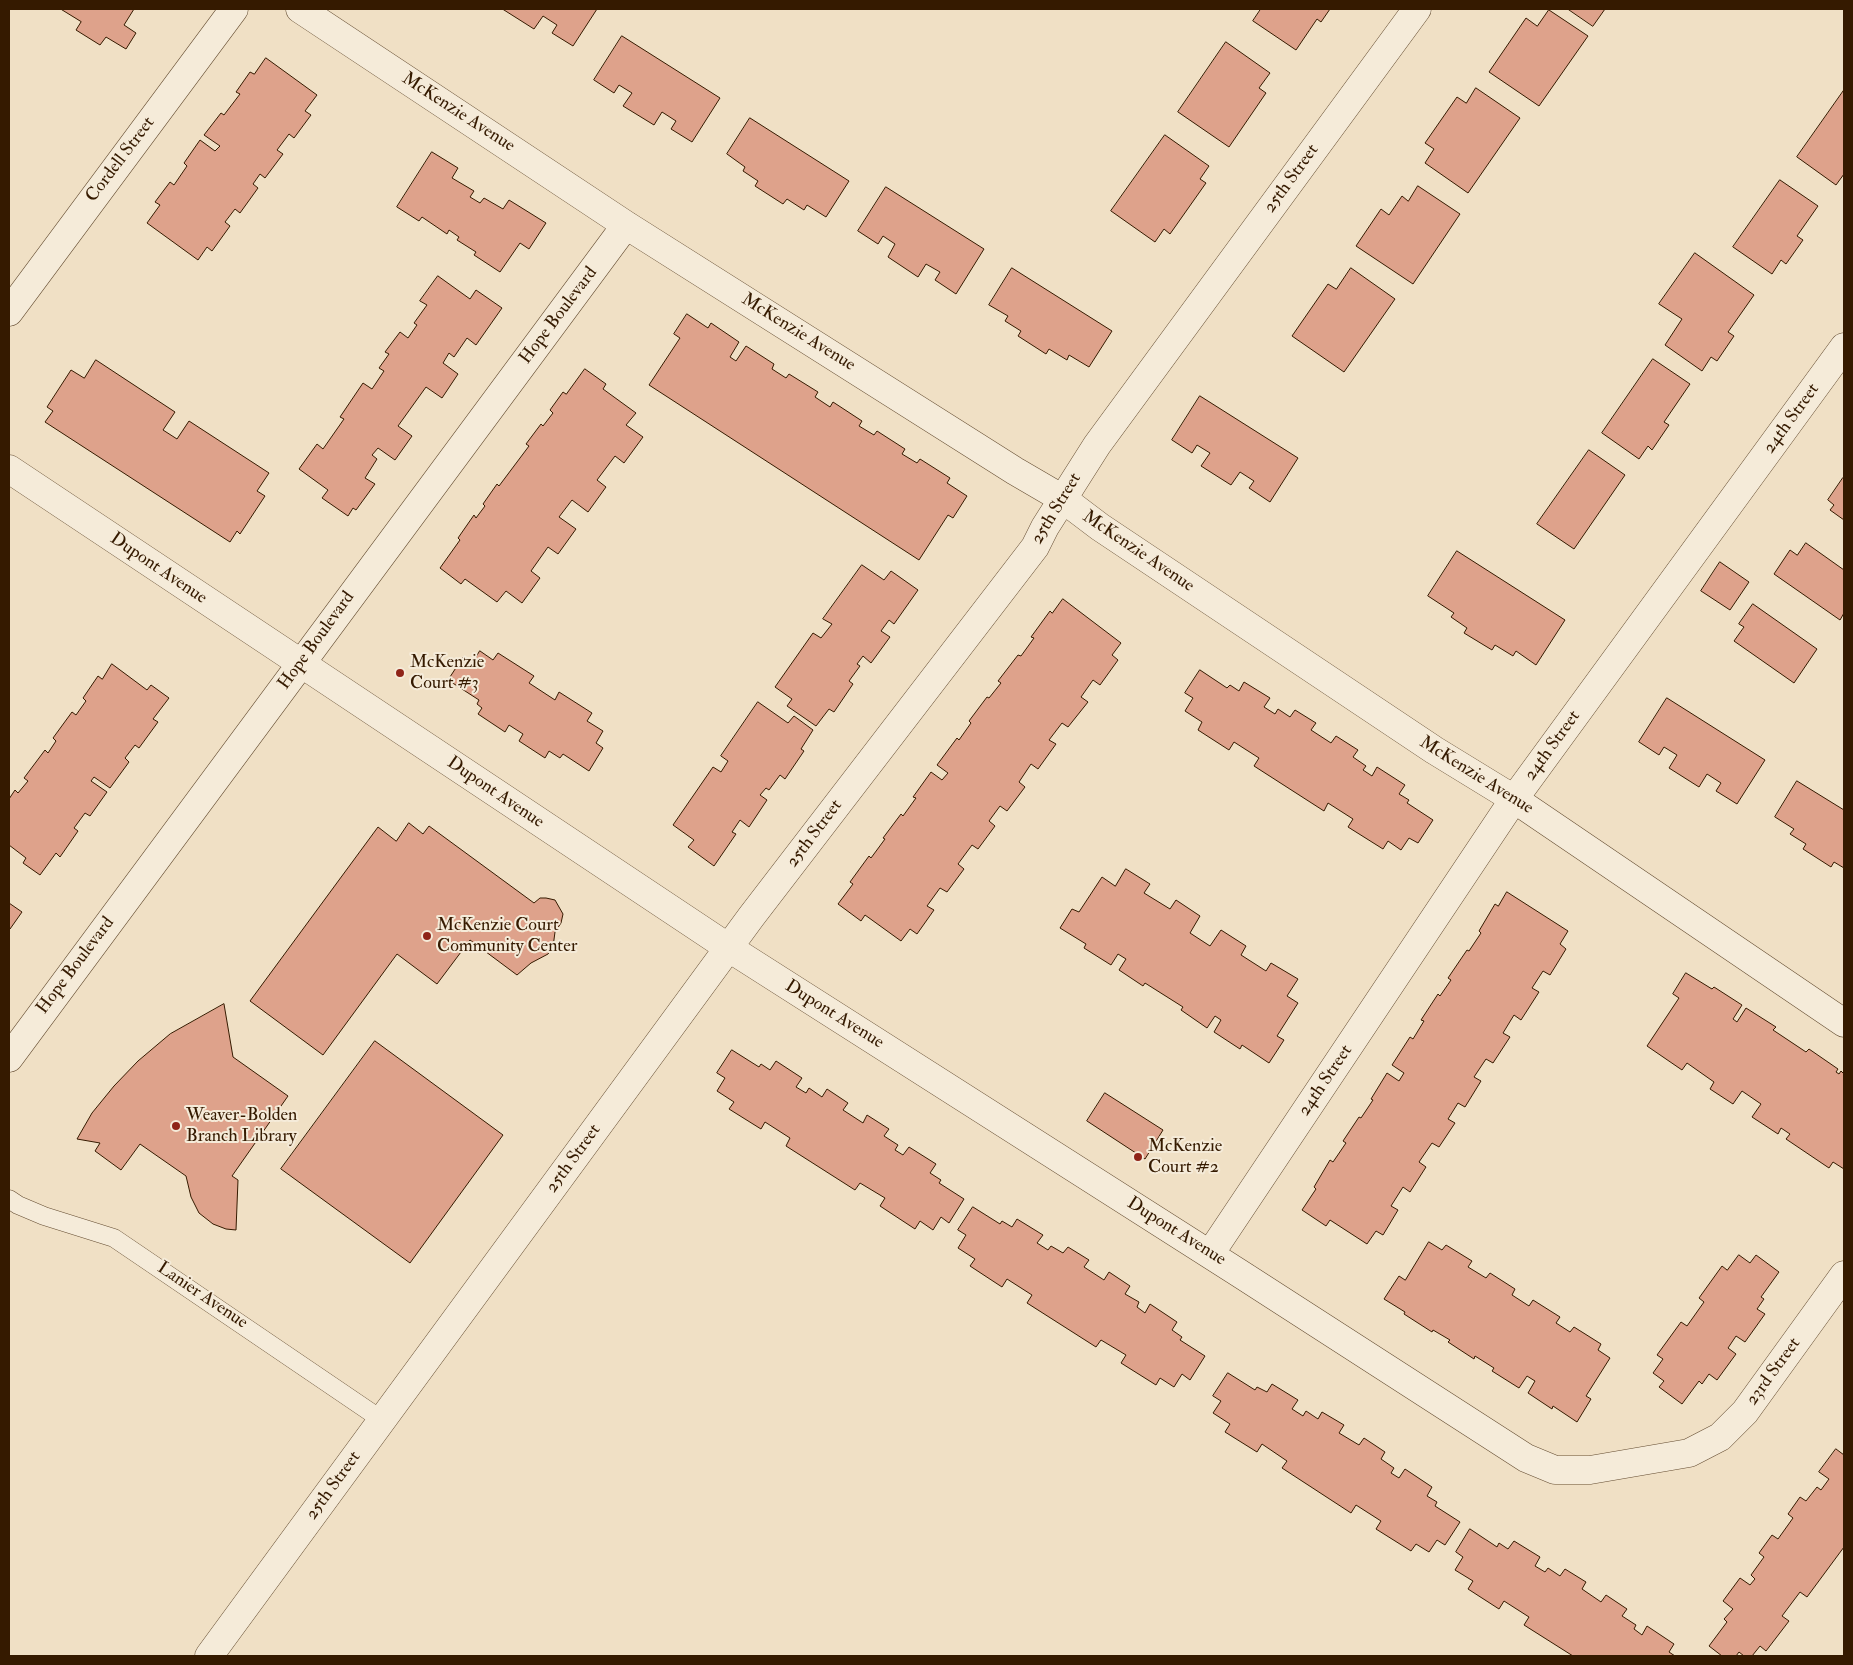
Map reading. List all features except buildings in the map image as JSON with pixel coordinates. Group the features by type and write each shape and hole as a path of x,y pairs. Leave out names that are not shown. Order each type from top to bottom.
{"street":[{"name":"Cordell Street","path":"9,312 234,9"},
{"name":"McKenzie Avenue","path":"300,9 626,224 1063,500 1426,745 1514,799 1844,1023"},
{"name":"25th Street","path":"209,1656 729,948 1035,547 1103,437 1417,9"},
{"name":"Hope Boulevard","path":"9,1058 626,224"},
{"name":"24th Street","path":"1210,1254 1514,799 1844,347"},
{"name":"Dupont Avenue","path":"9,470 729,948 1210,1254 1526,1458 1555,1470 1590,1470 1689,1453"},
{"name":"23rd Street","path":"1689,1453 1720,1438 1745,1412 1844,1275"}],"lane":[{"name":"Lanier Avenue","path":"9,1198 18,1205 44,1216 114,1238 147,1258 382,1420"}],"place":[{"name":"McKenzie Court #3","path":"400,673"},
{"name":"McKenzie Court Community Center","path":"427,936"},
{"name":"Weaver-Bolden Branch Library","path":"176,1126"},
{"name":"McKenzie Court #2","path":"1138,1157"}]}
